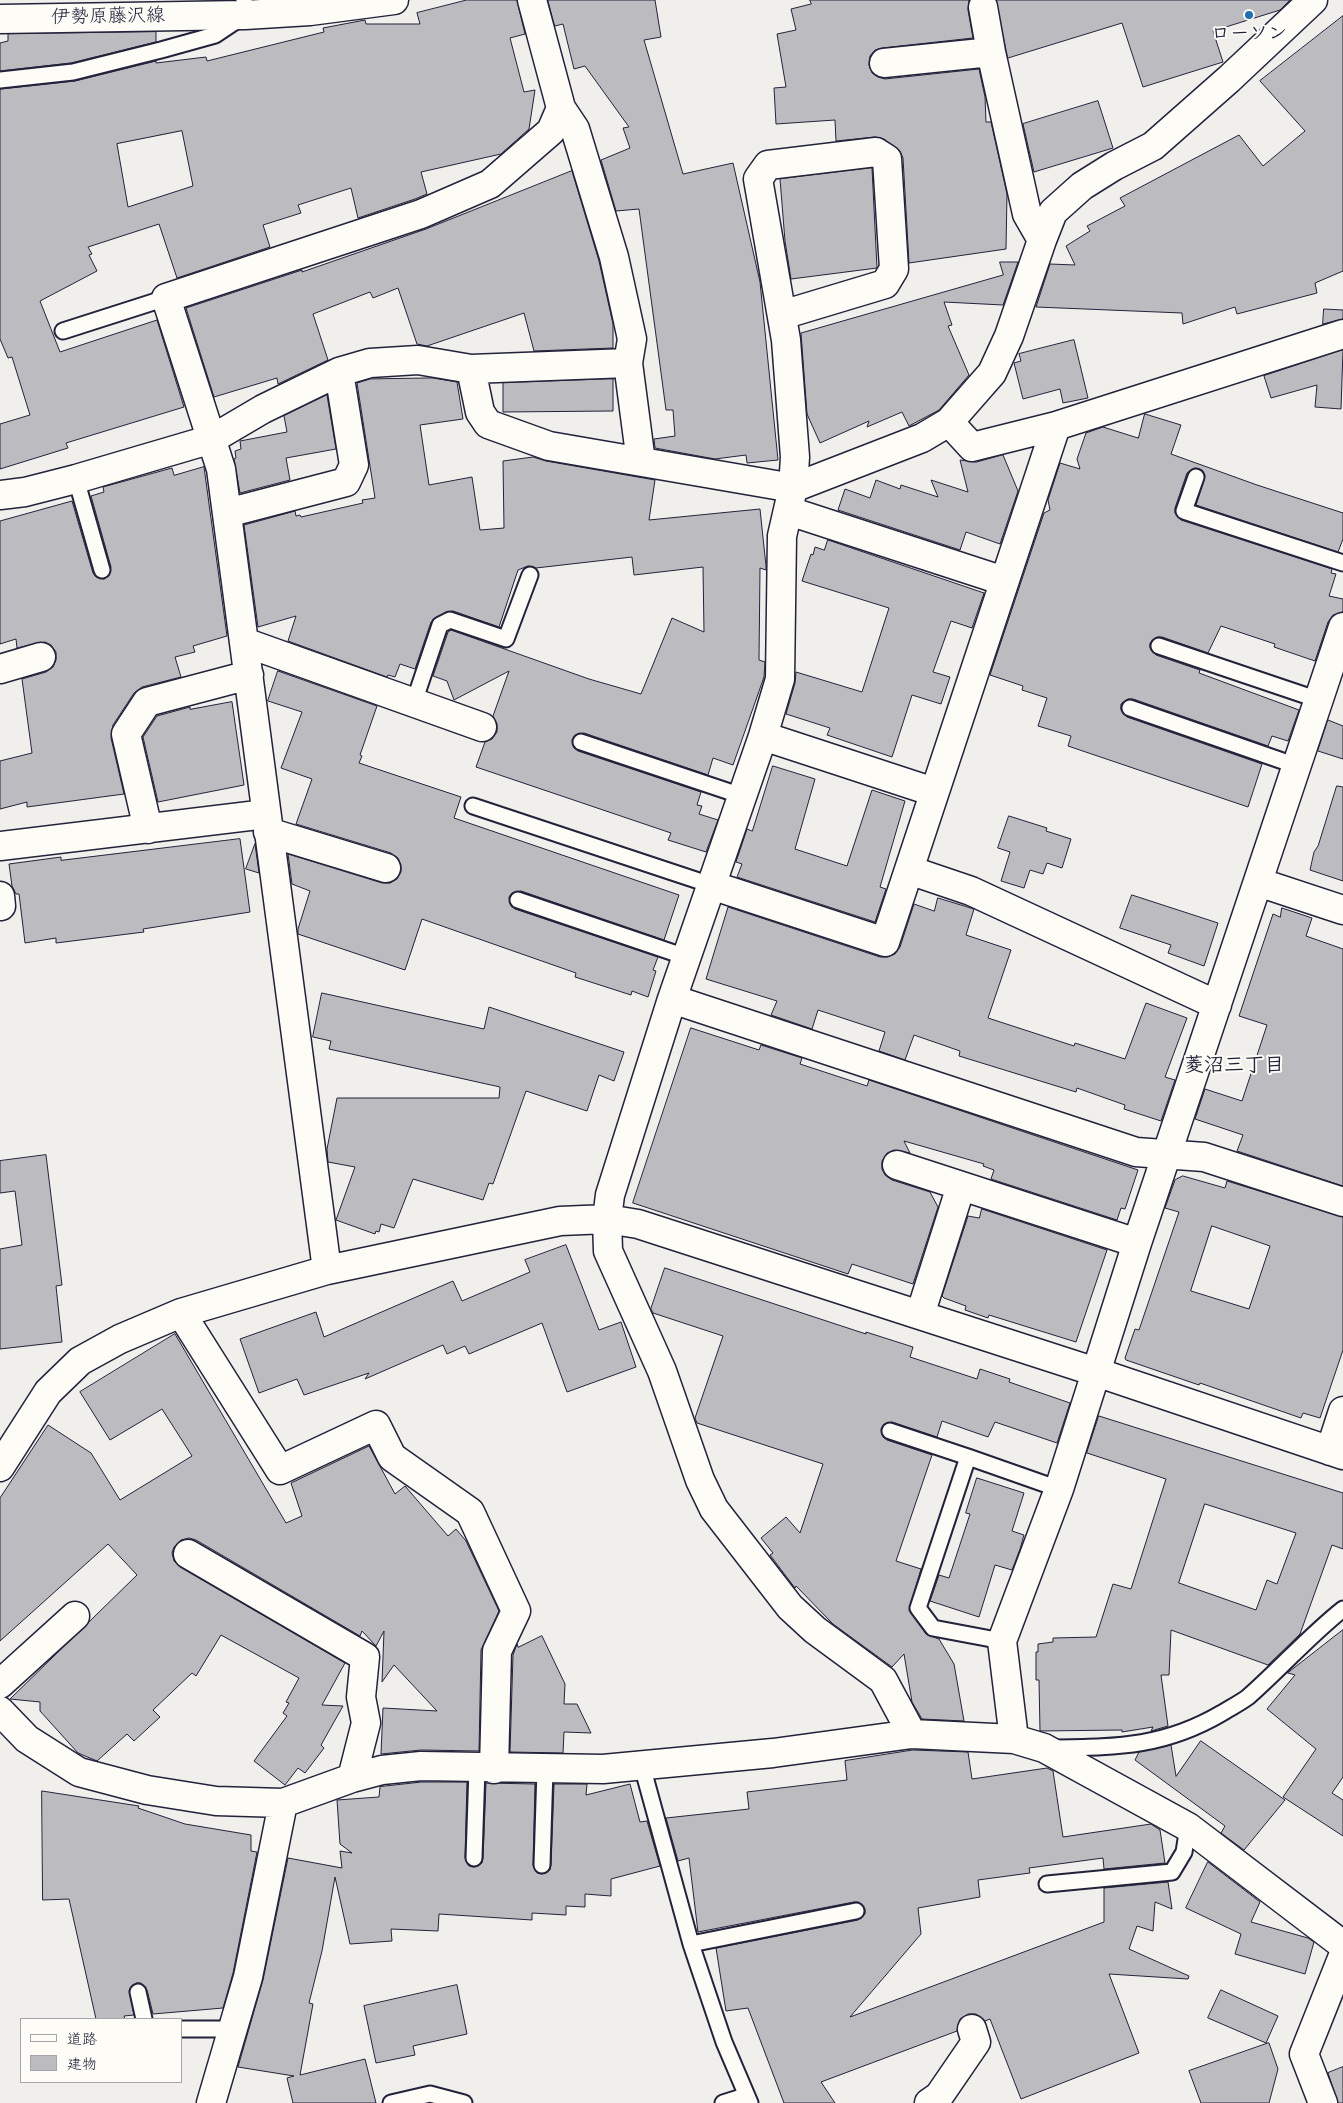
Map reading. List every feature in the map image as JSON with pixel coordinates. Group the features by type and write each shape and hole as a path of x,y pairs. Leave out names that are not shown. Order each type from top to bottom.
{"street":[{"name":"伊勢原藤沢線","path":"0,19 120,8 244,7 310,11 394,0"},
{"path":"532,0 561,108 575,128 614,257 632,339 628,363 642,462"},
{"path":"791,500 922,438 949,422 992,373 1009,336 1053,212 1082,186 1114,166 1154,146 1229,79 1312,0"},
{"path":"984,7 991,52 1027,214 1042,240"},
{"path":"884,63 991,52"},
{"path":"327,1270 221,469 166,298 421,214 490,184 551,130 561,108"},
{"path":"782,315 885,284 894,269 887,159 876,152 768,165 758,179 786,340 795,457 791,500 782,536 780,679 763,736 672,999 610,1195 607,1219 608,1251 662,1371 700,1480 714,1509 790,1607 815,1630 884,1680 912,1734"},
{"path":"949,422 972,447 1056,426 1343,334"},
{"path":"0,495 25,492 76,479 212,439 262,409 339,372 370,363 418,360 471,368 628,363"},
{"path":"471,368 480,412 488,424 549,446 642,462 791,500 1004,581"},
{"path":"227,513 346,482 354,465 339,372"},
{"path":"711,884 885,942 1056,426"},
{"path":"1014,1739 1002,1641 1060,1489 1136,1242 1343,627"},
{"path":"244,642 482,727"},
{"path":"0,668 41,657"},
{"path":"148,829 126,734 147,702 249,676"},
{"path":"763,736 934,792"},
{"path":"0,846 148,829 267,823 386,868"},
{"path":"908,870 971,891 1217,1004"},
{"path":"1258,882 1343,910"},
{"path":"672,999 1136,1152 1204,1156 1343,1202"},
{"path":"897,1165 1136,1242"},
{"path":"920,1315 961,1186"},
{"path":"0,1466 48,1392 80,1361 120,1339 181,1314 327,1270 560,1221 607,1219 638,1224 1096,1372 1337,1453 1343,1411"},
{"path":"181,1314 280,1470 376,1425 392,1457 470,1512 516,1610 497,1651 485,1768"},
{"path":"188,1554 365,1657 361,1697 366,1723 352,1778"},
{"path":"0,1684 75,1616"},
{"path":"0,1711 27,1739 79,1772 147,1790 216,1801 283,1803 352,1778 382,1770 421,1766 603,1769 773,1753 912,1734 1014,1739 1044,1748 1188,1827 1343,1945"},
{"path":"211,2103 248,1977 283,1803"},
{"path":"1322,2103 1304,2054 1343,1956"},
{"path":"929,2103 939,2096 976,2042 972,2029"}],"lane":[{"path":"0,80 73,72 215,35 244,7"},
{"path":"63,330 166,298"},
{"path":"1196,477 1184,512 1343,563"},
{"path":"76,479 102,570"},
{"path":"414,702 440,625 450,620 506,639 530,575"},
{"path":"1159,646 1319,700"},
{"path":"1130,708 1297,766"},
{"path":"581,742 742,796"},
{"path":"473,806 711,884"},
{"path":"518,900 686,957"},
{"path":"890,1431 1060,1489"},
{"path":"968,1457 918,1608 933,1628 1002,1641"},
{"path":"1044,1748 1112,1748 1158,1741 1198,1727 1246,1698 1319,1628 1343,1609"},
{"path":"642,1766 690,1944 748,2099 723,2103"},
{"path":"474,1858 485,1768"},
{"path":"542,1865 545,1769"},
{"path":"1046,1884 1172,1872 1184,1852 1188,1827"},
{"path":"690,1944 856,1911"},
{"path":"138,1992 144,2018"},
{"path":"182,2029 233,2029"},
{"path":"391,2103 430,2094 464,2103"}],"building":[{"path":"467,0 517,0 525,34 510,38 524,92 535,90 529,129 501,154 421,172 427,194 358,218 351,188 298,205 301,213 263,225 270,247 177,278 159,224 88,247 92,254 89,255 97,271 40,301 60,352 157,320 184,407 66,443 68,448 0,469 0,424 30,415 12,357 8,358 0,339 0,89 75,81 156,61 156,63 206,57 207,61 324,32 323,28 365,20 366,24 420,24 417,13","holes":["182,131 193,186 128,207 117,144"]},
{"path":"548,0 655,0 661,37 644,40 683,174 733,163 760,282 778,460 747,463 746,455 715,459 655,448 654,439 675,436 673,410 666,410 639,209 616,211 601,160 630,148 623,128 629,127 585,66 574,69 563,24 555,26"},
{"path":"810,0 969,0 968,10 973,38 882,48 875,50 870,56 869,65 872,73 885,79 979,69 985,97 986,122 991,122 1007,194 1006,249 909,263 903,158 900,151 884,139 875,137 836,141 835,120 776,124 774,88 786,87 777,34 796,30 791,9 811,4"},
{"path":"996,0 1290,0 1280,10 1213,31 1223,62 1143,87 1122,23 1008,58"},
{"path":"1343,16 1343,271 1315,283 1317,293 1237,314 1235,307 1183,324 1182,313 1036,307 1050,264 1075,265 1066,246 1090,231 1087,226 1125,206 1120,198 1239,135 1263,166 1305,131 1260,81"},
{"path":"156,32 156,42 71,63 0,71 0,43 8,41 8,34"},
{"path":"1098,101 1113,148 1034,172 1023,124"},
{"path":"872,168 877,268 791,279 785,241 780,179"},
{"path":"572,171 599,261 613,324 613,348 534,351 524,313 427,346 417,344 398,288 373,298 370,292 313,314 328,360 278,384 277,378 214,397 186,308 302,270 302,272 426,229"},
{"path":"1000,262 1018,262 1003,305 944,302 952,325 948,326 969,375 939,410 909,426 902,412 867,427 869,421 820,443 807,414 801,333 1003,275"},
{"path":"1324,309 1343,310 1343,319 1323,324"},
{"path":"1074,340 1088,398 1063,403 1060,389 1023,399 1014,363 1021,361 1019,354"},
{"path":"1343,350 1341,409 1315,407 1317,385 1271,398 1264,376"},
{"path":"433,378 457,382 463,419 420,425 429,485 472,477 480,530 504,528 503,461 533,457 546,461 655,480 649,520 760,509 766,566 766,570 760,568 759,660 765,662 764,677 733,765 713,758 708,775 584,733 575,735 572,740 574,748 578,751 701,792 697,805 702,806 699,814 718,820 706,852 668,840 671,833 476,767 485,742 492,739 497,732 497,724 493,716 509,671 454,700 447,681 433,676 448,632 451,630 589,679 641,694 672,618 704,632 703,567 634,575 632,557 536,568 528,566 518,570 499,627 453,611 446,612 431,622 415,669 400,664 395,677 388,675 387,677 288,641 296,616 258,627 244,525 295,511 296,516 300,515 301,517 363,503 362,500 375,498 357,383 370,379"},
{"path":"613,379 613,411 503,412 503,383"},
{"path":"327,395 336,449 286,458 290,480 240,493 234,459 236,458 235,451 241,449 240,441 287,432 284,416"},
{"path":"1145,414 1181,425 1171,454 1343,513 1343,539 1338,552 1196,505 1205,476 1203,471 1195,468 1187,473 1175,508 1175,513 1181,520 1332,569 1331,573 1336,574 1329,596 1343,599 1343,612 1333,615 1328,622 1315,661 1274,647 1275,644 1221,626 1208,653 1162,637 1157,637 1150,643 1150,648 1156,655 1200,670 1199,673 1299,710 1288,741 1272,736 1268,746 1133,699 1128,699 1121,704 1121,710 1127,717 1262,764 1248,807 1068,746 1071,736 1038,726 1047,698 1022,690 1023,686 990,675 1044,513 1050,510 1048,500 1060,463 1080,469 1077,459 1086,433 1103,427 1138,438"},
{"path":"1003,455 1018,491 1000,544 966,532 960,550 838,510 845,489 870,498 876,480 900,489 901,485 938,497 931,480 968,492 960,460 976,462"},
{"path":"204,467 227,636 193,646 195,652 175,657 181,677 142,687 134,693 113,725 111,738 124,794 27,807 27,802 0,809 0,761 32,753 22,679 46,672 53,667 56,660 56,652 51,645 45,642 17,648 16,639 0,644 0,521 72,501 93,573 96,577 104,579 109,576 111,567 91,496 104,492 103,487 172,468 174,475"},
{"path":"828,540 984,593 972,628 951,621 933,672 950,677 941,704 912,695 892,757 827,735 830,728 786,714 795,683 796,672 862,692 889,608 802,581 815,547 824,550"},
{"path":"278,671 377,706 359,763 461,797 454,818 679,895 664,940 521,891 512,893 509,897 511,906 515,909 658,957 653,970 656,971 648,997 632,991 631,995 575,977 576,973 422,919 405,970 298,934 310,891 292,884 288,854 382,883 390,883 397,879 401,872 401,865 398,858 391,853 296,824 312,779 281,768 302,712 268,701"},
{"path":"232,702 244,785 158,802 143,737 157,716 190,707 190,709"},
{"path":"1328,720 1343,726 1343,759 1318,751"},
{"path":"773,766 815,779 795,849 847,866 872,790 905,801 880,887 886,889 875,922 737,877 742,864 736,862 747,829 752,831"},
{"path":"1337,786 1343,787 1343,881 1310,870 1314,852 1318,846"},
{"path":"1009,816 1047,828 1046,831 1071,839 1062,868 1047,863 1043,874 1030,870 1024,888 1001,881 1010,852 998,848"},
{"path":"240,839 250,912 143,929 144,932 56,943 56,938 25,943 19,894 16,894 12,886 9,864 61,857 61,860"},
{"path":"255,844 259,873 246,869"},
{"path":"1132,895 1218,923 1204,966 1168,953 1171,945 1120,928"},
{"path":"938,898 974,909 966,935 1011,950 988,1018 1074,1046 1075,1043 1125,1059 1146,1003 1187,1018 1165,1077 1175,1080 1161,1121 1124,1109 1125,1105 1077,1088 1076,1092 959,1056 960,1051 914,1035 905,1060 879,1051 885,1032 818,1010 812,1029 771,1015 777,1001 706,979 728,907 880,957 888,957 895,954 900,947 914,904 934,911"},
{"path":"1282,908 1312,918 1306,936 1343,949 1343,1186 1237,1151 1243,1135 1195,1119 1205,1089 1242,1101 1267,1025 1239,1016 1273,914 1280,917"},
{"path":"322,993 484,1029 489,1007 624,1052 614,1081 599,1075 587,1111 526,1091 493,1184 489,1183 483,1200 413,1179 394,1228 381,1224 379,1232 376,1231 375,1234 336,1220 355,1167 328,1162 327,1149 337,1098 499,1098 500,1087 329,1049 331,1041 313,1037"},
{"path":"691,1028 759,1050 761,1045 802,1058 800,1064 867,1086 869,1080 1138,1170 1125,1209 1121,1208 1117,1220 991,1179 994,1170 983,1166 984,1164 904,1141 910,1153 894,1150 887,1153 882,1161 882,1169 885,1175 892,1180 930,1192 938,1207 913,1284 852,1264 848,1274 633,1203"},
{"path":"46,1155 62,1285 56,1286 62,1342 0,1349 0,1249 22,1245 15,1191 0,1193 0,1161"},
{"path":"1183,1176 1225,1188 1227,1181 1343,1217 1343,1350 1320,1418 1303,1413 1301,1418 1126,1360 1125,1358 1135,1329 1139,1330 1179,1212 1165,1208 1175,1180","holes":["1212,1226 1270,1246 1249,1309 1191,1291"]},
{"path":"982,1209 1107,1250 1076,1342 989,1315 988,1318 965,1310 966,1306 942,1296 968,1216 979,1218"},
{"path":"566,1245 599,1330 621,1322 636,1367 567,1392 542,1323 469,1354 465,1346 447,1354 443,1345 365,1379 369,1373 304,1395 297,1379 259,1393 240,1339 316,1312 324,1337 453,1281 462,1301 530,1272 525,1260"},
{"path":"665,1268 866,1334 866,1332 913,1347 910,1357 977,1379 980,1369 1010,1379 1009,1382 1070,1403 1057,1443 995,1422 988,1437 942,1421 937,1437 892,1422 884,1424 881,1429 883,1437 887,1440 932,1455 896,1561 921,1569 909,1610 926,1634 939,1639 954,1664 964,1721 922,1719 912,1702 904,1654 892,1667 833,1624 796,1586 795,1588 770,1555 773,1553 761,1538 786,1517 800,1533 823,1464 697,1423 695,1418 723,1336 653,1313 651,1309"},
{"path":"175,1334 286,1523 302,1516 291,1483 369,1446 395,1494 405,1486 448,1536 456,1529 466,1541 499,1611 481,1650 479,1751 421,1750 381,1754 383,1708 437,1711 394,1665 382,1682 384,1631 376,1646 362,1631 360,1636 196,1540 189,1538 181,1540 174,1547 172,1553 174,1561 180,1567 345,1663 322,1705 343,1706 321,1745 324,1748 305,1773 298,1768 285,1785 254,1761 287,1716 283,1713 289,1703 286,1702 299,1678 221,1635 196,1676 192,1673 153,1710 160,1717 134,1741 127,1734 97,1761 78,1753 40,1711 40,1702 10,1699 137,1575 108,1544 0,1641 0,1498 48,1425 91,1453 120,1500 192,1456 162,1409 110,1440 80,1392"},
{"path":"1099,1416 1343,1493 1343,1549 1332,1545 1300,1634 1268,1665 1171,1630 1169,1675 1161,1675 1168,1726 1151,1731 1153,1727 1122,1732 1122,1730 1040,1731 1039,1680 1036,1680 1036,1652 1038,1652 1038,1644 1053,1642 1053,1638 1096,1637 1113,1584 1131,1589 1166,1479 1087,1453","holes":["1205,1504 1296,1533 1277,1584 1267,1580 1256,1610 1179,1583"]},
{"path":"977,1478 1024,1493 1012,1531 1024,1535 1020,1549 1012,1570 995,1565 979,1617 930,1601 939,1575 949,1578 970,1514 966,1513"},
{"path":"1343,1630 1343,1777 1332,1793 1343,1800 1343,1836 1283,1797 1316,1749 1267,1709 1295,1675 1288,1673"},
{"path":"542,1636 565,1684 564,1704 577,1704 591,1733 564,1732 563,1753 510,1752 513,1655 517,1644 518,1647"},
{"path":"1201,1741 1285,1800 1244,1850 1221,1833 1225,1826 1135,1760 1139,1752 1171,1745 1176,1776"},
{"path":"913,1750 968,1752 972,1779 1047,1768 1053,1771 1063,1837 1151,1824 1160,1830 1165,1863 1104,1869 1103,1858 1029,1868 1030,1873 978,1880 980,1897 918,1908 921,1934 850,2017 1104,1922 1104,1888 1168,1882 1172,1909 1155,1902 1153,1931 1137,1926 1129,1949 1189,1976 1188,1979 1109,1974 1139,2053 1021,2099 990,2019 985,2021 976,2014 968,2014 960,2019 957,2031 821,2082 835,2103 784,2103 748,2008 726,2011 716,1948 858,1920 865,1914 865,1909 859,1902 854,1902 698,1932 689,1858 678,1861 666,1818 749,1809 747,1792 847,1780 845,1761"},
{"path":"422,1782 467,1782 465,1858 469,1866 474,1867 482,1863 483,1858 486,1783 535,1784 533,1865 537,1873 542,1874 550,1870 551,1865 554,1784 587,1784 586,1795 630,1784 640,1822 647,1821 660,1866 611,1879 611,1896 585,1894 585,1907 566,1906 566,1915 532,1913 532,1920 439,1914 438,1931 391,1929 392,1941 350,1944 335,1877 322,1951 309,2003 313,2004 300,2075 365,2059 376,2103 293,2103 287,2078 294,2076 238,2067 263,1980 288,1858 342,1868 340,1851 352,1853 340,1844 337,1800 379,1797 380,1787"},
{"path":"42,1791 139,1806 138,1808 185,1824 251,1835 251,1851 257,1852 233,1973 223,2008 153,2014 147,1990 141,1983 136,1983 129,1990 134,2015 124,2016 125,2018 96,2018 69,1899 43,1900"},
{"path":"1208,1862 1260,1902 1251,1922 1308,1938 1314,1942 1305,1974 1235,1954 1241,1934 1186,1908"},
{"path":"457,1985 467,2034 413,2046 415,2055 376,2063 364,2006"},
{"path":"1221,1990 1278,2016 1266,2043 1208,2018"},
{"path":"1269,2043 1278,2069 1269,2103 1201,2103 1189,2071"},
{"path":"1343,2067 1343,2103 1338,2103 1328,2073"}],"place":[{"name":"ローソン","path":"1249,15"}],"district":[{"name":"菱沼三丁目","path":"1234,1066"}]}
